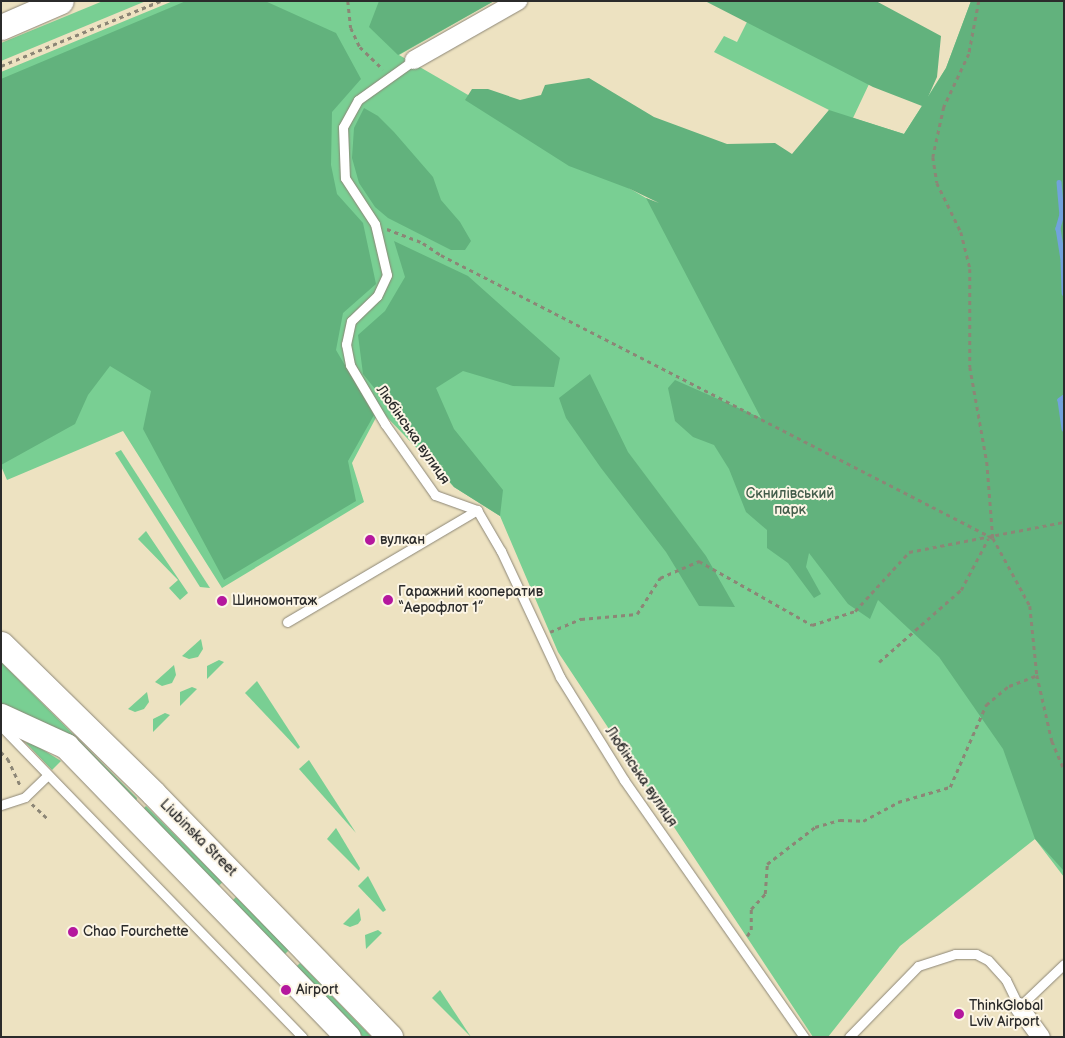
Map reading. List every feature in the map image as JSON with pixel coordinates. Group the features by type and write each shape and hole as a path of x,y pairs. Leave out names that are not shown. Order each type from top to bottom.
{"street":[{"path":"1,27 61,1"},
{"path":"414,60 518,1"},
{"name":"Liubinska Street","path":"1,644 160,800 390,1037"},
{"path":"1,716 66,746 348,1037"},
{"path":"1019,1007 1040,1037"}],"lane":[{"name":"Любінська вулиця","path":"414,60 358,100 344,127 345,178 375,224 388,275 377,296 351,321 346,344 350,365 385,424 435,495 477,510 501,551 560,677 624,780 804,1037"},
{"path":"287,622 477,510"},
{"path":"1,726 302,1037"},
{"path":"1,805 25,798 48,775"},
{"path":"849,1037 918,966 955,954 976,954 988,960 1006,980 1019,1007 1064,964"}],"path":[{"path":"1,66 160,1"},
{"path":"348,1 351,28 357,40 383,68 387,80"},
{"path":"979,1 969,54 944,107 932,157 937,183 953,212 970,269 970,367 987,462 993,538 1030,606 1037,675 1052,741 1064,769"},
{"path":"375,224 423,243 441,255 993,538"},
{"path":"540,636 581,619 637,614 660,578 699,561 812,625 856,611 909,552 988,539 1064,522"},
{"path":"878,662 961,590 988,539"},
{"path":"739,944 752,930 752,909 765,894 768,864 815,827 840,820 863,821 898,802 950,787 986,705 1009,686 1037,675"},
{"path":"1,752 8,759 25,798 47,818"}],"green space":[{"path":"103,1 146,1 1,61 1,43"},
{"name":"Скнилівський парк","path":"173,1 494,1 399,55 646,198 726,237 829,110 714,52 724,36 737,42 748,20 870,82 853,118 904,134 946,68 971,1 1064,1 1064,877 1035,839 900,946 828,1037 813,1037 558,652 500,516 454,487 380,410 352,463 364,502 222,588 123,431 7,480 1,466 1,72"},
{"path":"186,1 265,1 336,33 361,79 332,112 331,165 337,194 363,223 376,284 343,313 336,350 374,415 348,461 356,501 224,580 143,429 151,391 110,366 88,395 75,424 1,465 1,79"},
{"path":"379,1 494,1 398,55 369,27"},
{"path":"705,1 876,1 941,36 937,77 928,97 946,68 971,1 1064,1 1064,871 1035,839 1003,749 939,657 878,600 870,619 848,604 809,553 806,567 821,594 814,598 788,563 767,548 767,530 746,512 729,469 714,445 693,437 675,421 668,388 675,380 761,418 646,198 659,203 630,189 569,166 465,100 472,89 488,89 520,100 541,95 545,85 589,78 654,117 727,144 775,143 792,154 829,110 904,134 922,106 873,87"},
{"path":"364,108 378,116 394,132 433,177 441,200 460,222 471,241 465,250 451,250 388,218 375,207 359,183 352,158 354,128"},
{"path":"394,241 468,276 560,358 554,387 513,386 463,371 436,388 454,429 503,490 500,516 454,487 363,374 358,335 385,311 405,277"},
{"path":"590,374 628,452 706,556 735,607 699,606 666,552 601,468 566,418 559,398"},
{"path":"121,450 210,588 200,587 115,453"},
{"path":"146,531 188,593 180,600 169,588 178,580 138,539"},
{"path":"201,639 203,649 198,657 189,659 182,656"},
{"path":"219,660 224,662 207,679 207,666"},
{"path":"1,662 137,798 136,802 1,711"},
{"path":"174,665 176,675 172,683 162,686 155,682"},
{"path":"257,681 300,747 298,749 245,693"},
{"path":"192,687 197,689 180,706 180,692"},
{"path":"147,692 149,702 144,709 135,712 128,709"},
{"path":"165,713 170,715 153,732 153,719"},
{"path":"25,742 37,746 61,761 52,770"},
{"path":"309,760 356,833 299,769"},
{"path":"146,806 222,882 218,887 142,810"},
{"path":"336,828 360,868 359,871 327,839"},
{"path":"368,876 386,910 383,912 358,886"},
{"path":"236,897 289,950 284,955 231,902"},
{"path":"359,908 361,920 358,924 350,927 343,924"},
{"path":"378,930 382,933 366,949 365,935"},
{"path":"300,963 371,1037 363,1037 296,967"},
{"path":"440,990 471,1037 432,998"}],"waterway":[{"path":"1059,182 1062,214 1058,228 1063,261 1064,293"},
{"path":"1064,397 1060,400 1064,429"}],"place":[{"name":"вулкан","path":"370,540"},
{"name":"Гаражний кооператив “Аерофлот 1”","path":"388,600"},
{"name":"Шиномонтаж","path":"222,601"},
{"name":"Chao Fourchette","path":"73,932"},
{"name":"Airport","path":"286,990"},
{"name":"ThinkGlobal Lviv Airport","path":"959,1014"}]}
